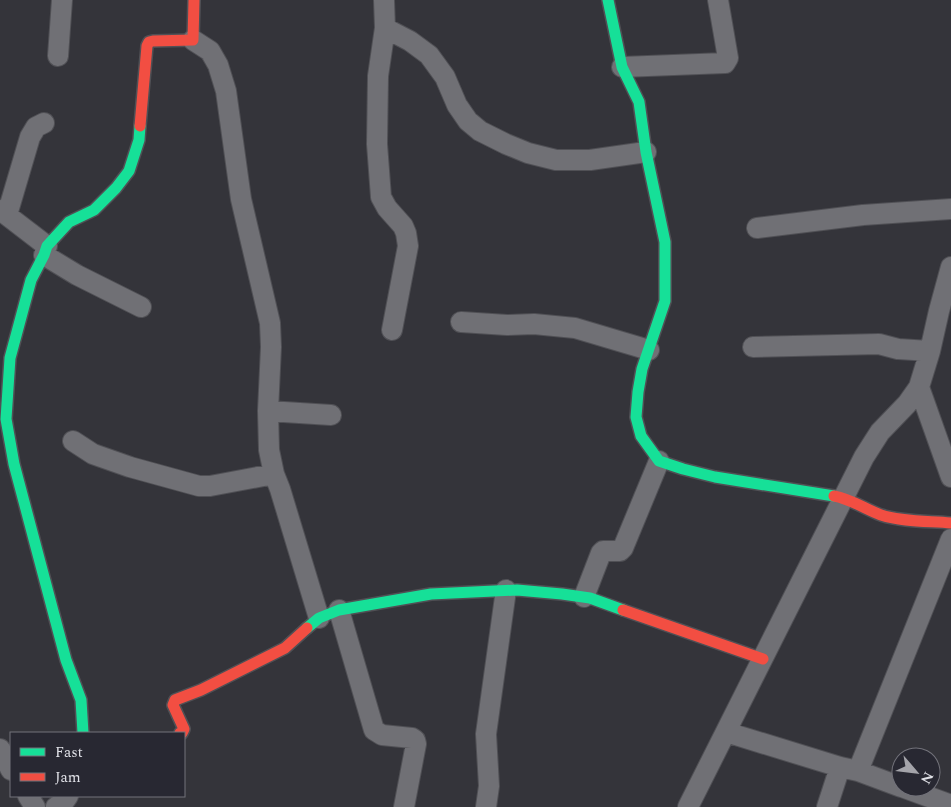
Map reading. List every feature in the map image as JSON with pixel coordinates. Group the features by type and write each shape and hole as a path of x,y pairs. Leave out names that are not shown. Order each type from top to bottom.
{"street":[{"path":"58,56 62,0"},
{"path":"193,40 194,0"},
{"path":"384,0 385,28 378,76 377,144 381,198 387,208 404,226 408,246 392,330"},
{"path":"608,0 622,67 639,102 646,152 664,242 665,301 642,369 638,392 636,417 641,436 659,461 684,469 715,477 843,498 882,515 900,519 951,523"},
{"path":"622,67 725,63 728,58 718,0"},
{"path":"385,28 410,41 429,56 445,77 457,105 468,121 480,131 506,144 528,153 556,160 590,160 646,152"},
{"path":"83,732 81,700 66,660 14,464 6,419 10,358 31,280 46,250 69,222 94,210 116,188 129,171 139,140 145,52 149,42 193,40 210,51 218,64 226,91 241,199 270,323 269,450 274,474 319,618"},
{"path":"44,123 36,127 30,137 7,221 77,275 141,307"},
{"path":"757,228 863,215 951,209"},
{"path":"688,807 864,457 880,432 907,404 919,387 951,267"},
{"path":"462,322 507,325 534,324 575,328 649,350"},
{"path":"753,346 879,344 898,349 930,351"},
{"path":"919,387 951,477"},
{"path":"268,411 331,415"},
{"path":"73,441 93,454 130,467 199,486 210,486 274,474"},
{"path":"584,597 601,553 620,551 623,548 659,461"},
{"path":"828,807 849,769 951,539"},
{"path":"486,807 488,786 486,734 506,590"},
{"path":"182,732 184,729 173,705 175,700 201,690 285,648 319,618 339,610 431,594 517,590 590,598 763,659"},
{"path":"339,610 374,730 382,735 412,738 415,740 416,744 404,807"},
{"path":"726,732 891,783"},
{"path":"0,749 10,768"},
{"path":"56,807 64,803 67,797"},
{"path":"926,797 942,804"}],"traffic: fast":[{"path":"608,0 622,67 639,102 646,152 665,242 665,301 642,369 638,392 636,417 641,436 659,461 683,469 715,477 834,496"},
{"path":"83,732 81,700 66,660 14,464 6,419 10,358 31,280 47,246 69,222 94,210 116,188 129,171 139,140 140,126"},
{"path":"307,628 319,618 339,610 431,594 517,590 590,598 623,610"}],"traffic: jam":[{"path":"140,126 147,46 149,42 153,41 193,40 194,0"},
{"path":"834,496 889,517 951,523"},
{"path":"623,610 763,659"},
{"path":"182,732 184,729 173,705 175,700 201,690 285,648 307,628"}]}
